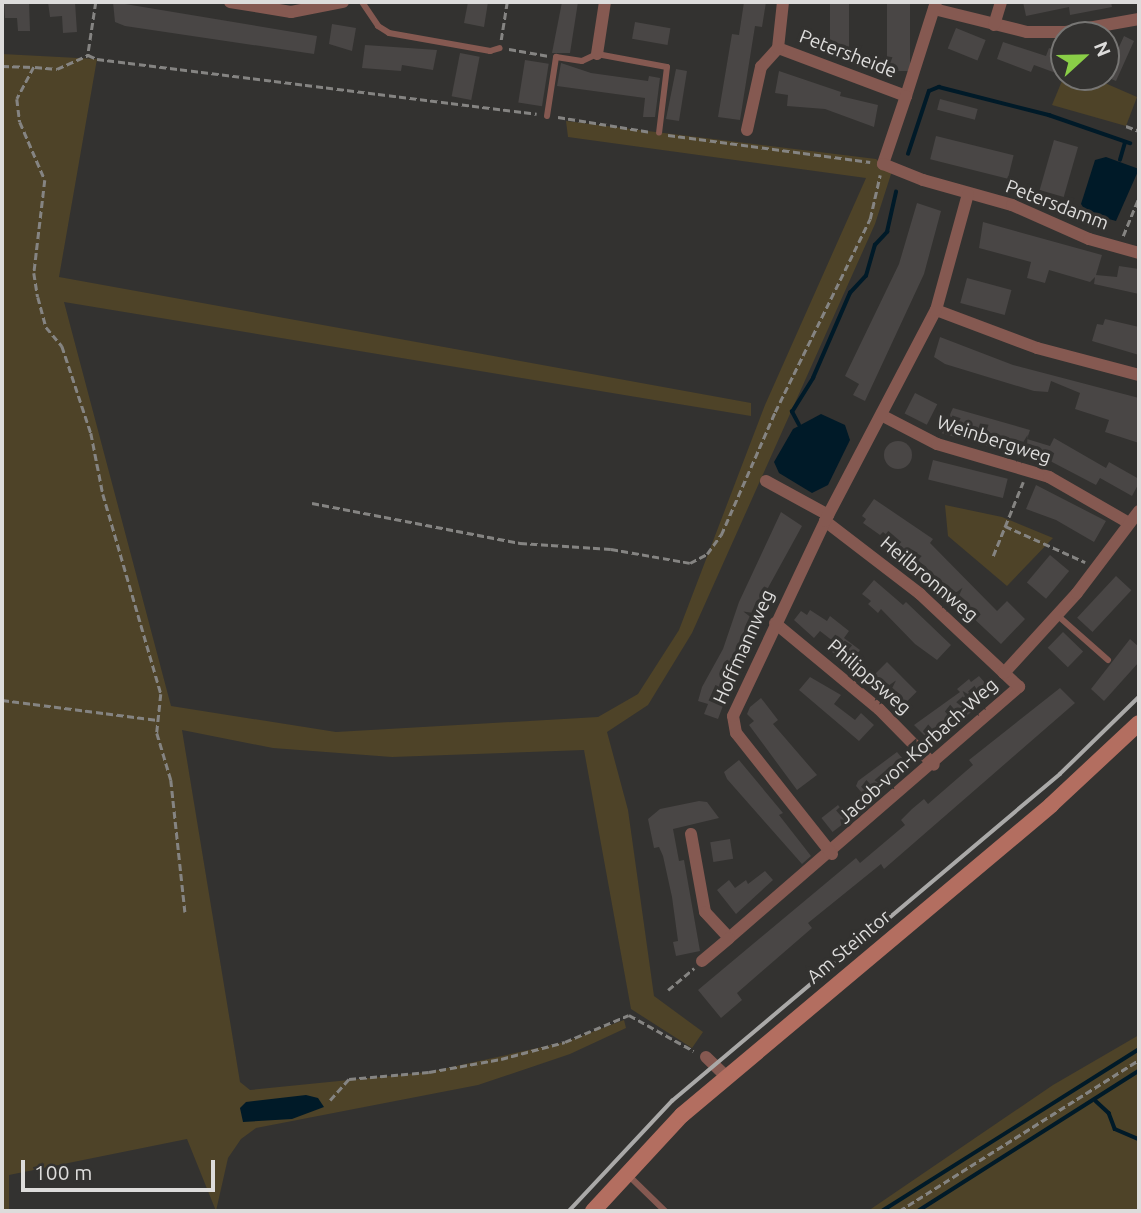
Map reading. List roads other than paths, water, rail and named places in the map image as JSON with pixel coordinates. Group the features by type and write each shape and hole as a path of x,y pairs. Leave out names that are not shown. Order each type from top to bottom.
{"street":[{"path":"230,2 291,12 343,2"},
{"path":"597,54 605,2"},
{"name":"Petersheide","path":"747,130 761,67 778,48 783,2"},
{"path":"994,25 1001,2"},
{"path":"935,5 994,25 1027,32 1066,32 1139,19"},
{"name":"Petersheide","path":"883,164 935,5"},
{"name":"Petersheide","path":"778,48 905,96"},
{"name":"Petersdamm","path":"883,164 968,194 1013,205 1118,249 1139,253"},
{"name":"Hoffmannweg","path":"832,854 736,733 733,716 826,518 883,416 936,310 968,194"},
{"path":"936,310 1037,348 1139,375"},
{"name":"Weinbergweg","path":"883,416 936,444 1028,469 1129,523"},
{"path":"766,481 826,518"},
{"name":"Jacob-von-Korbach-Weg","path":"702,961 832,854 1019,687 1004,673 1057,615 1139,511"},
{"name":"Heilbronnweg","path":"826,518 920,594 1004,673"},
{"name":"Philippsweg","path":"775,623 879,709 934,765"},
{"name":"Am Steintor","path":"593,1211 626,1172 727,1077 1051,805 1139,723"},
{"path":"691,834 705,912 729,938"},
{"path":"706,1057 727,1077"}],"lane":[{"path":"362,2 378,26 389,33 490,51 500,48"},
{"path":"547,116 556,57 582,61 597,54 667,67 659,133"},
{"path":"1057,615 1108,660"},
{"path":"626,1172 665,1211"}],"water":[{"path":"1106,157 1139,169 1116,221 1087,213 1081,204 1095,160"},
{"path":"821,414 845,425 850,440 828,485 812,493 779,473 774,462 793,429"},
{"path":"306,1095 318,1098 324,1107 292,1119 243,1122 240,1108 246,1102"}],"waterway":[{"path":"908,154 929,91 939,87 1049,115 1130,143"},
{"path":"1120,160 1125,143"},
{"path":"799,425 792,412 813,378 850,293 866,276 875,245 887,232 896,192"},
{"path":"882,1211 1139,1049"},
{"path":"918,1211 1139,1071"},
{"path":"1096,1101 1109,1113 1115,1129 1139,1139"}],"railway":[{"path":"569,1211 672,1101 1060,774 1139,697"}]}
